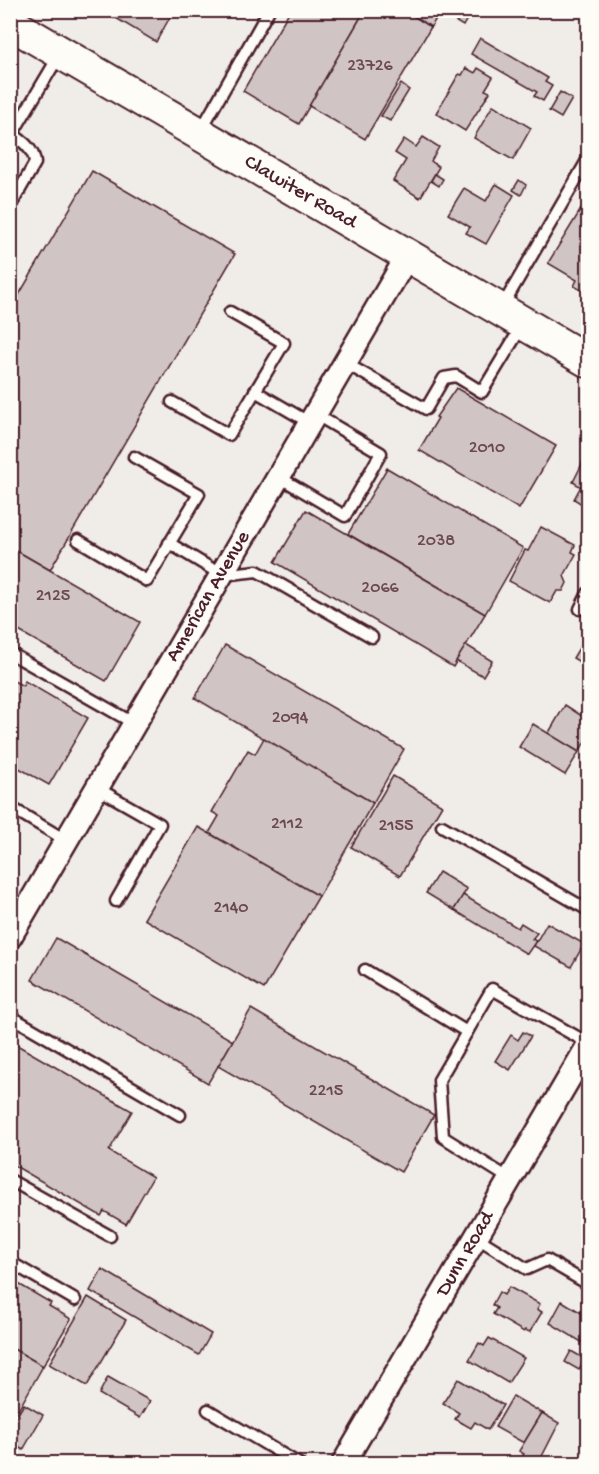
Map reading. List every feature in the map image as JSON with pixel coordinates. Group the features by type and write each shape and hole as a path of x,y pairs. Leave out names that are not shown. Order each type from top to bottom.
{"main road":[{"name":"Clawiter Road","path":"10,23 588,361"}],"street":[{"name":"American Avenue","path":"10,937 408,255"},
{"name":"Dunn Road","path":"343,1464 588,1045"}],"lane":[{"path":"199,133 269,10"},
{"path":"10,207 35,163 30,148 12,133 61,52"},
{"path":"345,363 426,409 444,378 456,376 482,392 512,317 588,159"},
{"path":"172,402 229,435 284,343 230,312"},
{"path":"255,391 381,453 345,516 279,477"},
{"path":"78,540 147,581 199,494 134,457"},
{"path":"169,543 222,575 257,571 372,637"},
{"path":"580,609 588,593"},
{"path":"10,653 135,724"},
{"path":"97,788 160,824 116,901"},
{"path":"10,807 67,841"},
{"path":"441,826 588,910"},
{"path":"365,970 467,1032"},
{"path":"510,1179 442,1137 439,1080 492,989 588,1045"},
{"path":"10,1016 180,1115"},
{"path":"10,1180 110,1236"},
{"path":"476,1238 527,1269 547,1260 588,1284"},
{"path":"10,1262 75,1299"},
{"path":"208,1410 299,1464"}],"shaded area":[{"path":"11,11 588,11 588,1463 11,1463"}],"building":[{"path":"118,10 174,10 156,42 114,17"},
{"path":"290,10 365,10 299,124 243,91"},
{"path":"365,10 404,10 431,27 365,139 309,106"},
{"path":"404,10 472,10 463,26 440,12 431,27"},
{"path":"480,38 548,78 545,82 552,86 543,101 534,96 537,92 471,54"},
{"path":"466,68 475,73 478,68 493,77 485,90 490,92 465,131 436,113 459,74 462,75"},
{"path":"401,84 409,90 390,121 381,116"},
{"path":"560,92 572,99 561,118 549,111"},
{"path":"493,105 531,128 513,160 474,138"},
{"path":"423,137 439,147 431,161 439,167 420,198 393,181 406,160 395,153 404,139 416,147"},
{"path":"92,171 235,254 50,570 10,547 10,310"},
{"path":"435,174 443,179 439,186 431,181"},
{"path":"519,180 526,185 521,195 513,190"},
{"path":"496,184 514,195 486,244 466,233 470,227 448,214 464,188 486,201"},
{"path":"588,198 588,294 574,286 577,280 548,263"},
{"path":"456,388 556,446 519,509 419,450 438,418 436,417"},
{"path":"588,452 588,473 581,487 573,482"},
{"path":"387,468 523,548 485,614 348,534"},
{"path":"588,473 588,508 574,499"},
{"path":"306,510 485,614 453,667 275,562"},
{"path":"541,527 575,545 572,552 576,554 564,576 567,583 563,591 557,591 550,603 509,581 525,550 528,551"},
{"path":"10,547 140,622 106,681 10,626"},
{"path":"588,633 588,667 573,658"},
{"path":"225,645 404,749 373,803 195,698"},
{"path":"466,645 492,661 483,676 456,661"},
{"path":"10,679 23,686 25,681 88,718 49,785 10,763"},
{"path":"565,705 588,720 588,736 579,752 548,734"},
{"path":"533,724 579,752 565,775 519,747"},
{"path":"264,738 373,803 319,896 209,833 219,816 212,812 248,750 255,754"},
{"path":"393,776 442,805 400,876 351,847"},
{"path":"198,827 319,896 264,989 144,919"},
{"path":"439,872 467,889 454,910 426,893"},
{"path":"463,895 518,928 521,923 537,933 532,939 536,941 527,954 454,910"},
{"path":"547,923 584,944 571,967 534,946"},
{"path":"56,938 233,1041 208,1083 32,980"},
{"path":"251,1009 434,1115 401,1172 218,1066"},
{"path":"523,1032 531,1036 510,1070 495,1061 511,1035 518,1040"},
{"path":"10,1041 132,1111 109,1151 153,1177 126,1224 104,1211 101,1216 10,1163"},
{"path":"102,1269 211,1334 199,1355 90,1291"},
{"path":"10,1279 51,1303 49,1306 71,1319 43,1366 10,1347"},
{"path":"509,1287 540,1304 537,1309 542,1312 530,1332 525,1330 524,1332 493,1314 497,1308 492,1305 499,1292 504,1295"},
{"path":"88,1297 126,1320 87,1386 49,1364"},
{"path":"562,1301 588,1317 588,1346 550,1323"},
{"path":"489,1338 524,1358 508,1383 469,1360 479,1343 484,1346"},
{"path":"10,1347 43,1366 16,1414 10,1411"},
{"path":"571,1351 585,1359 579,1370 565,1362"},
{"path":"108,1377 150,1401 140,1418 99,1394"},
{"path":"458,1379 503,1405 488,1430 475,1422 471,1428 455,1419 459,1413 443,1403"},
{"path":"513,1396 542,1413 524,1443 495,1427"},
{"path":"24,1404 43,1415 23,1450 10,1442 10,1427"},
{"path":"542,1413 559,1423 538,1464 533,1464 522,1457 524,1454 519,1451"}]}
